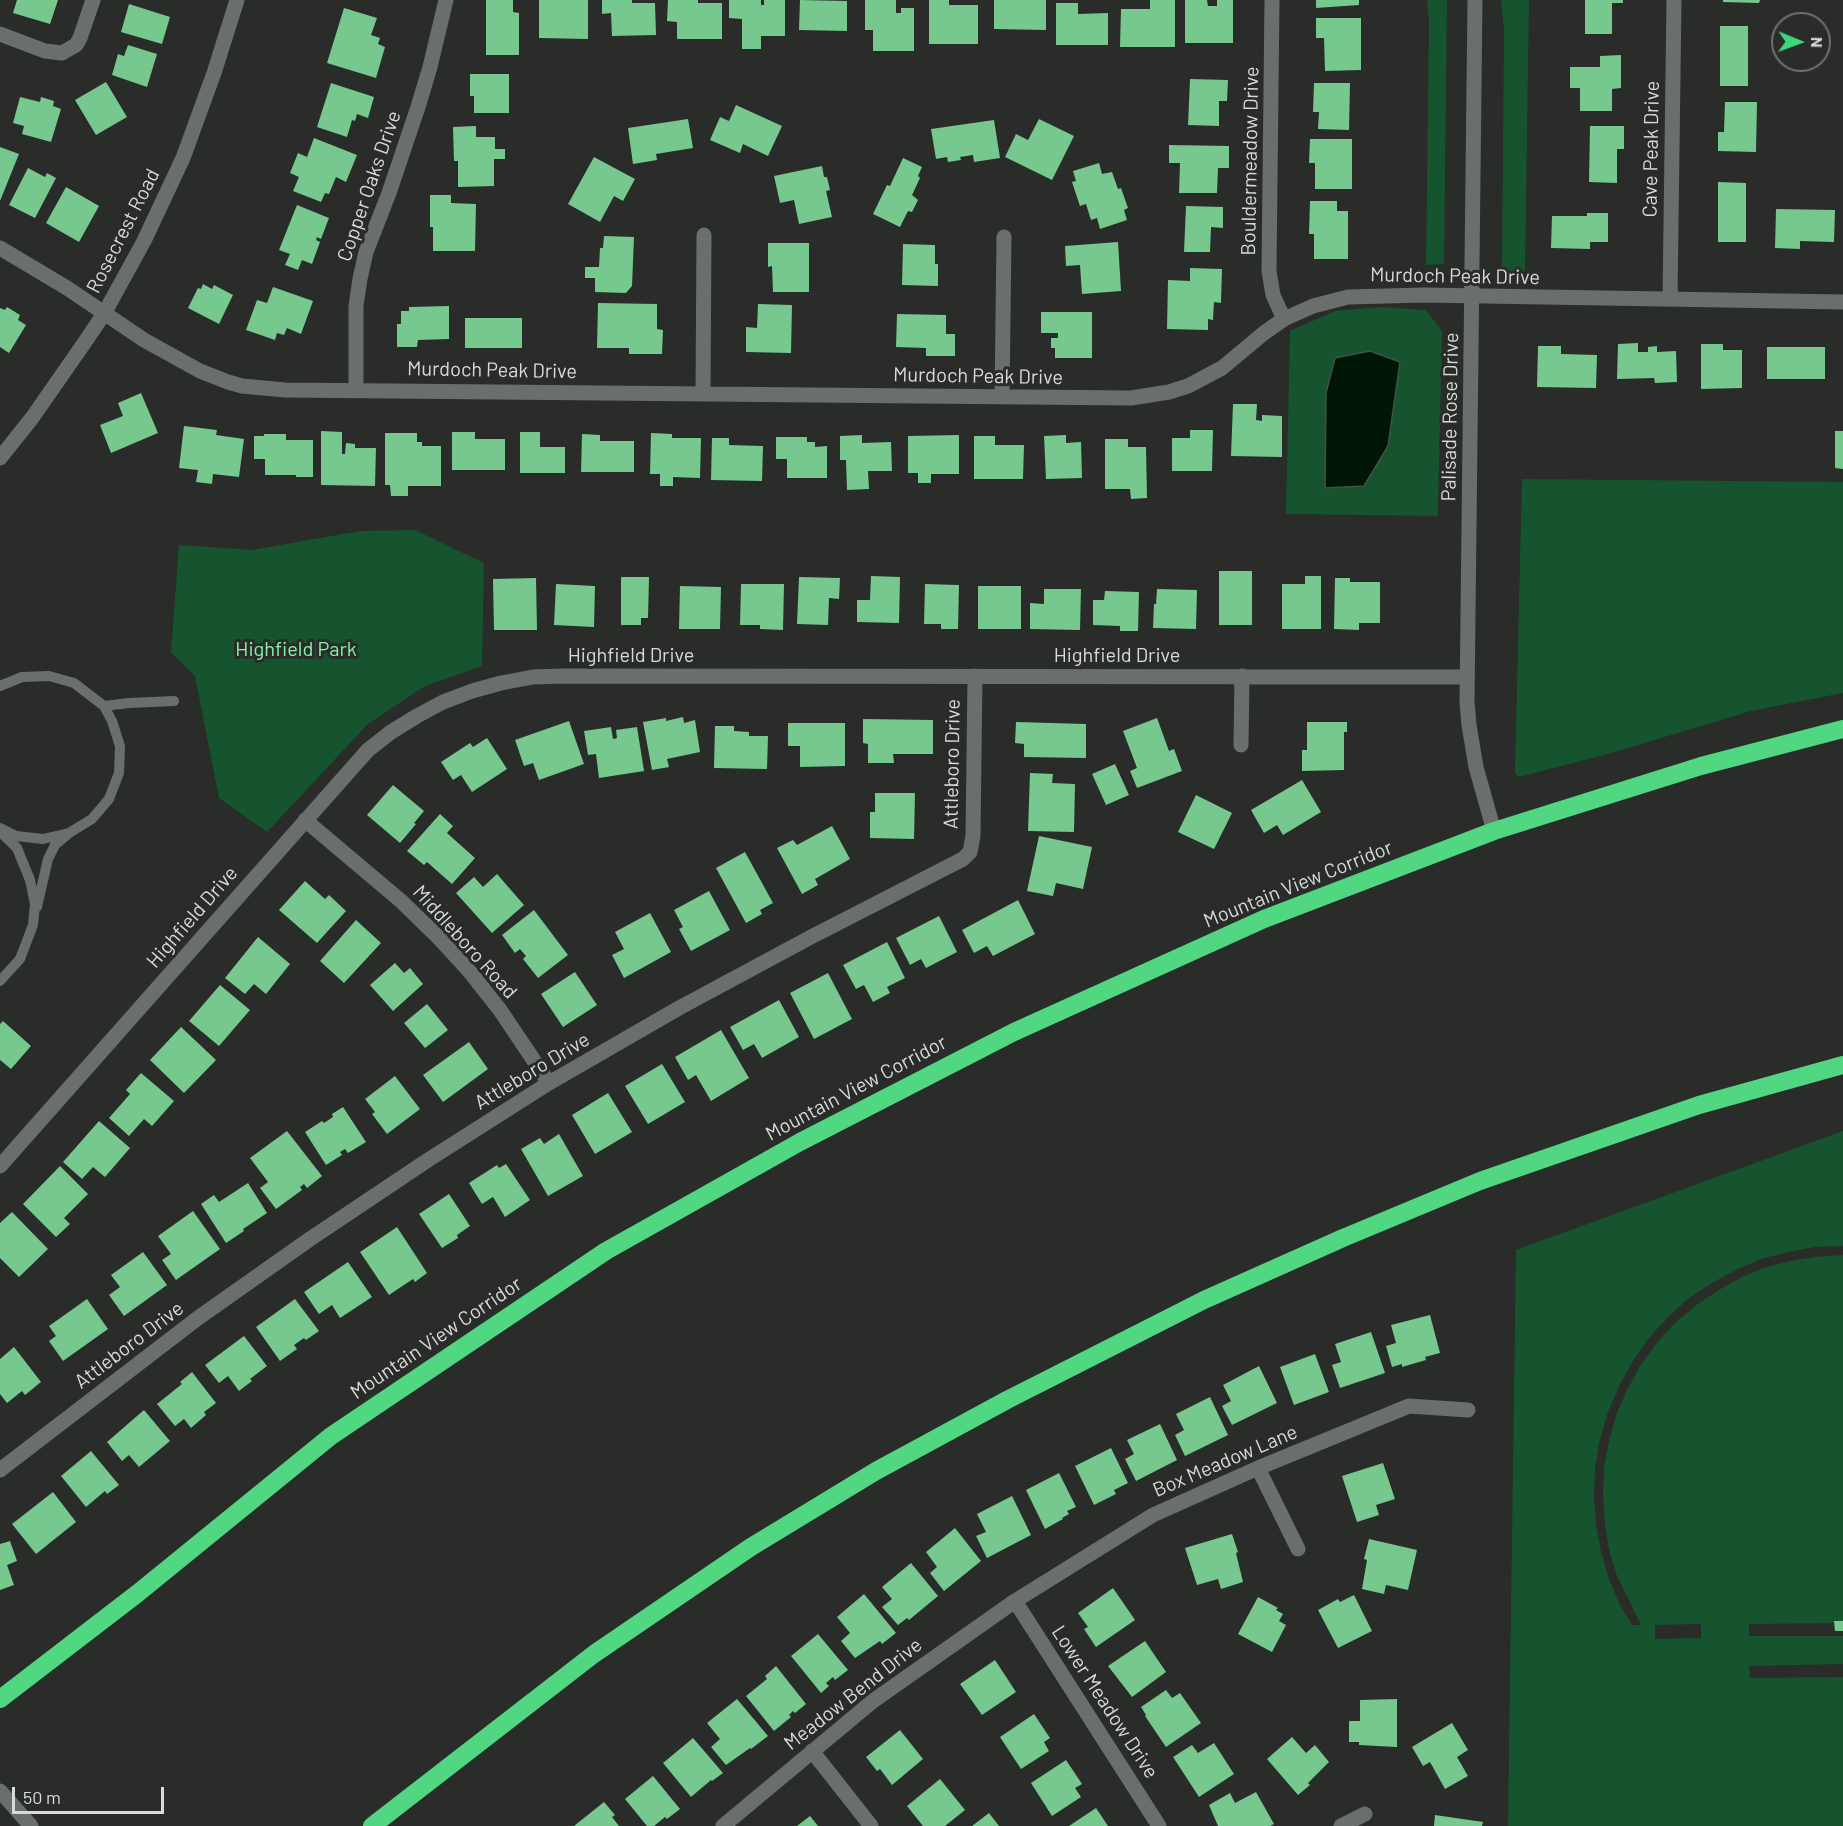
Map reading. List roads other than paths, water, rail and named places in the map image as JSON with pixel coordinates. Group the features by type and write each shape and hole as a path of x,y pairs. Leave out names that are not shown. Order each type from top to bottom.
{"highway":[{"name":"Mountain View Corridor","path":"0,1699 138,1593 331,1436 606,1251 800,1142 1014,1032 1264,919 1494,831 1701,766 1843,729"},
{"path":"372,1826 594,1654 751,1547 876,1472 1007,1400 1204,1300 1343,1238 1480,1181 1699,1105 1843,1065"}],"street":[{"path":"0,34 45,51 62,53 76,45 93,0"},
{"name":"Rosecrest Road","path":"0,458 32,418 105,312 144,241 183,158 214,74 237,0"},
{"name":"Copper Oaks Drive","path":"356,390 356,306 366,252 389,193 421,97 446,0"},
{"name":"Bouldermeadow Drive","path":"1272,0 1269,271 1273,295 1284,319"},
{"name":"Palisade Rose Drive","path":"1475,0 1467,677 1472,746 1494,831"},
{"name":"Cave Peak Drive","path":"1670,299 1674,0"},
{"path":"703,394 704,235"},
{"path":"1002,397 1004,237"},
{"name":"Murdoch Peak Drive","path":"0,248 105,312 144,340 200,371 228,382 271,389 1123,398 1149,396 1188,386 1221,368 1284,319 1313,306 1348,297 1379,295 1843,302"},
{"name":"Highfield Drive","path":"0,1166 368,750 417,716 443,702 472,691 501,683 563,676 1467,677"},
{"name":"Attleboro Drive","path":"0,1470 190,1325 301,1245 549,1083 679,1008 963,859 970,852 973,836 975,676"},
{"path":"1241,745 1242,676"},
{"name":"Middleboro Road","path":"305,820 401,901 438,936 500,1010 549,1083"},
{"name":"Box Meadow Lane","path":"1015,1601 1153,1515 1258,1468 1409,1406 1468,1410"},
{"path":"1258,1468 1298,1549"},
{"name":"Meadow Bend Drive","path":"723,1826 873,1701 1015,1601"},
{"name":"Lower Meadow Drive","path":"1015,1601 1159,1826"},
{"path":"812,1751 871,1826"},
{"path":"0,1791 31,1826"},
{"path":"1341,1826 1365,1814"}],"lane":[{"path":"0,686 22,677 49,676 74,683 104,706 112,721 120,747 119,773 109,799 92,819 55,845 48,859 33,925 20,959 0,981"},
{"path":"104,706 174,701"},
{"path":"0,830 16,836 43,839 69,833"},
{"path":"0,830 17,848 30,880 35,904 33,925"}],"park label":[{"name":"Highfield Park","path":"296,649"}]}
